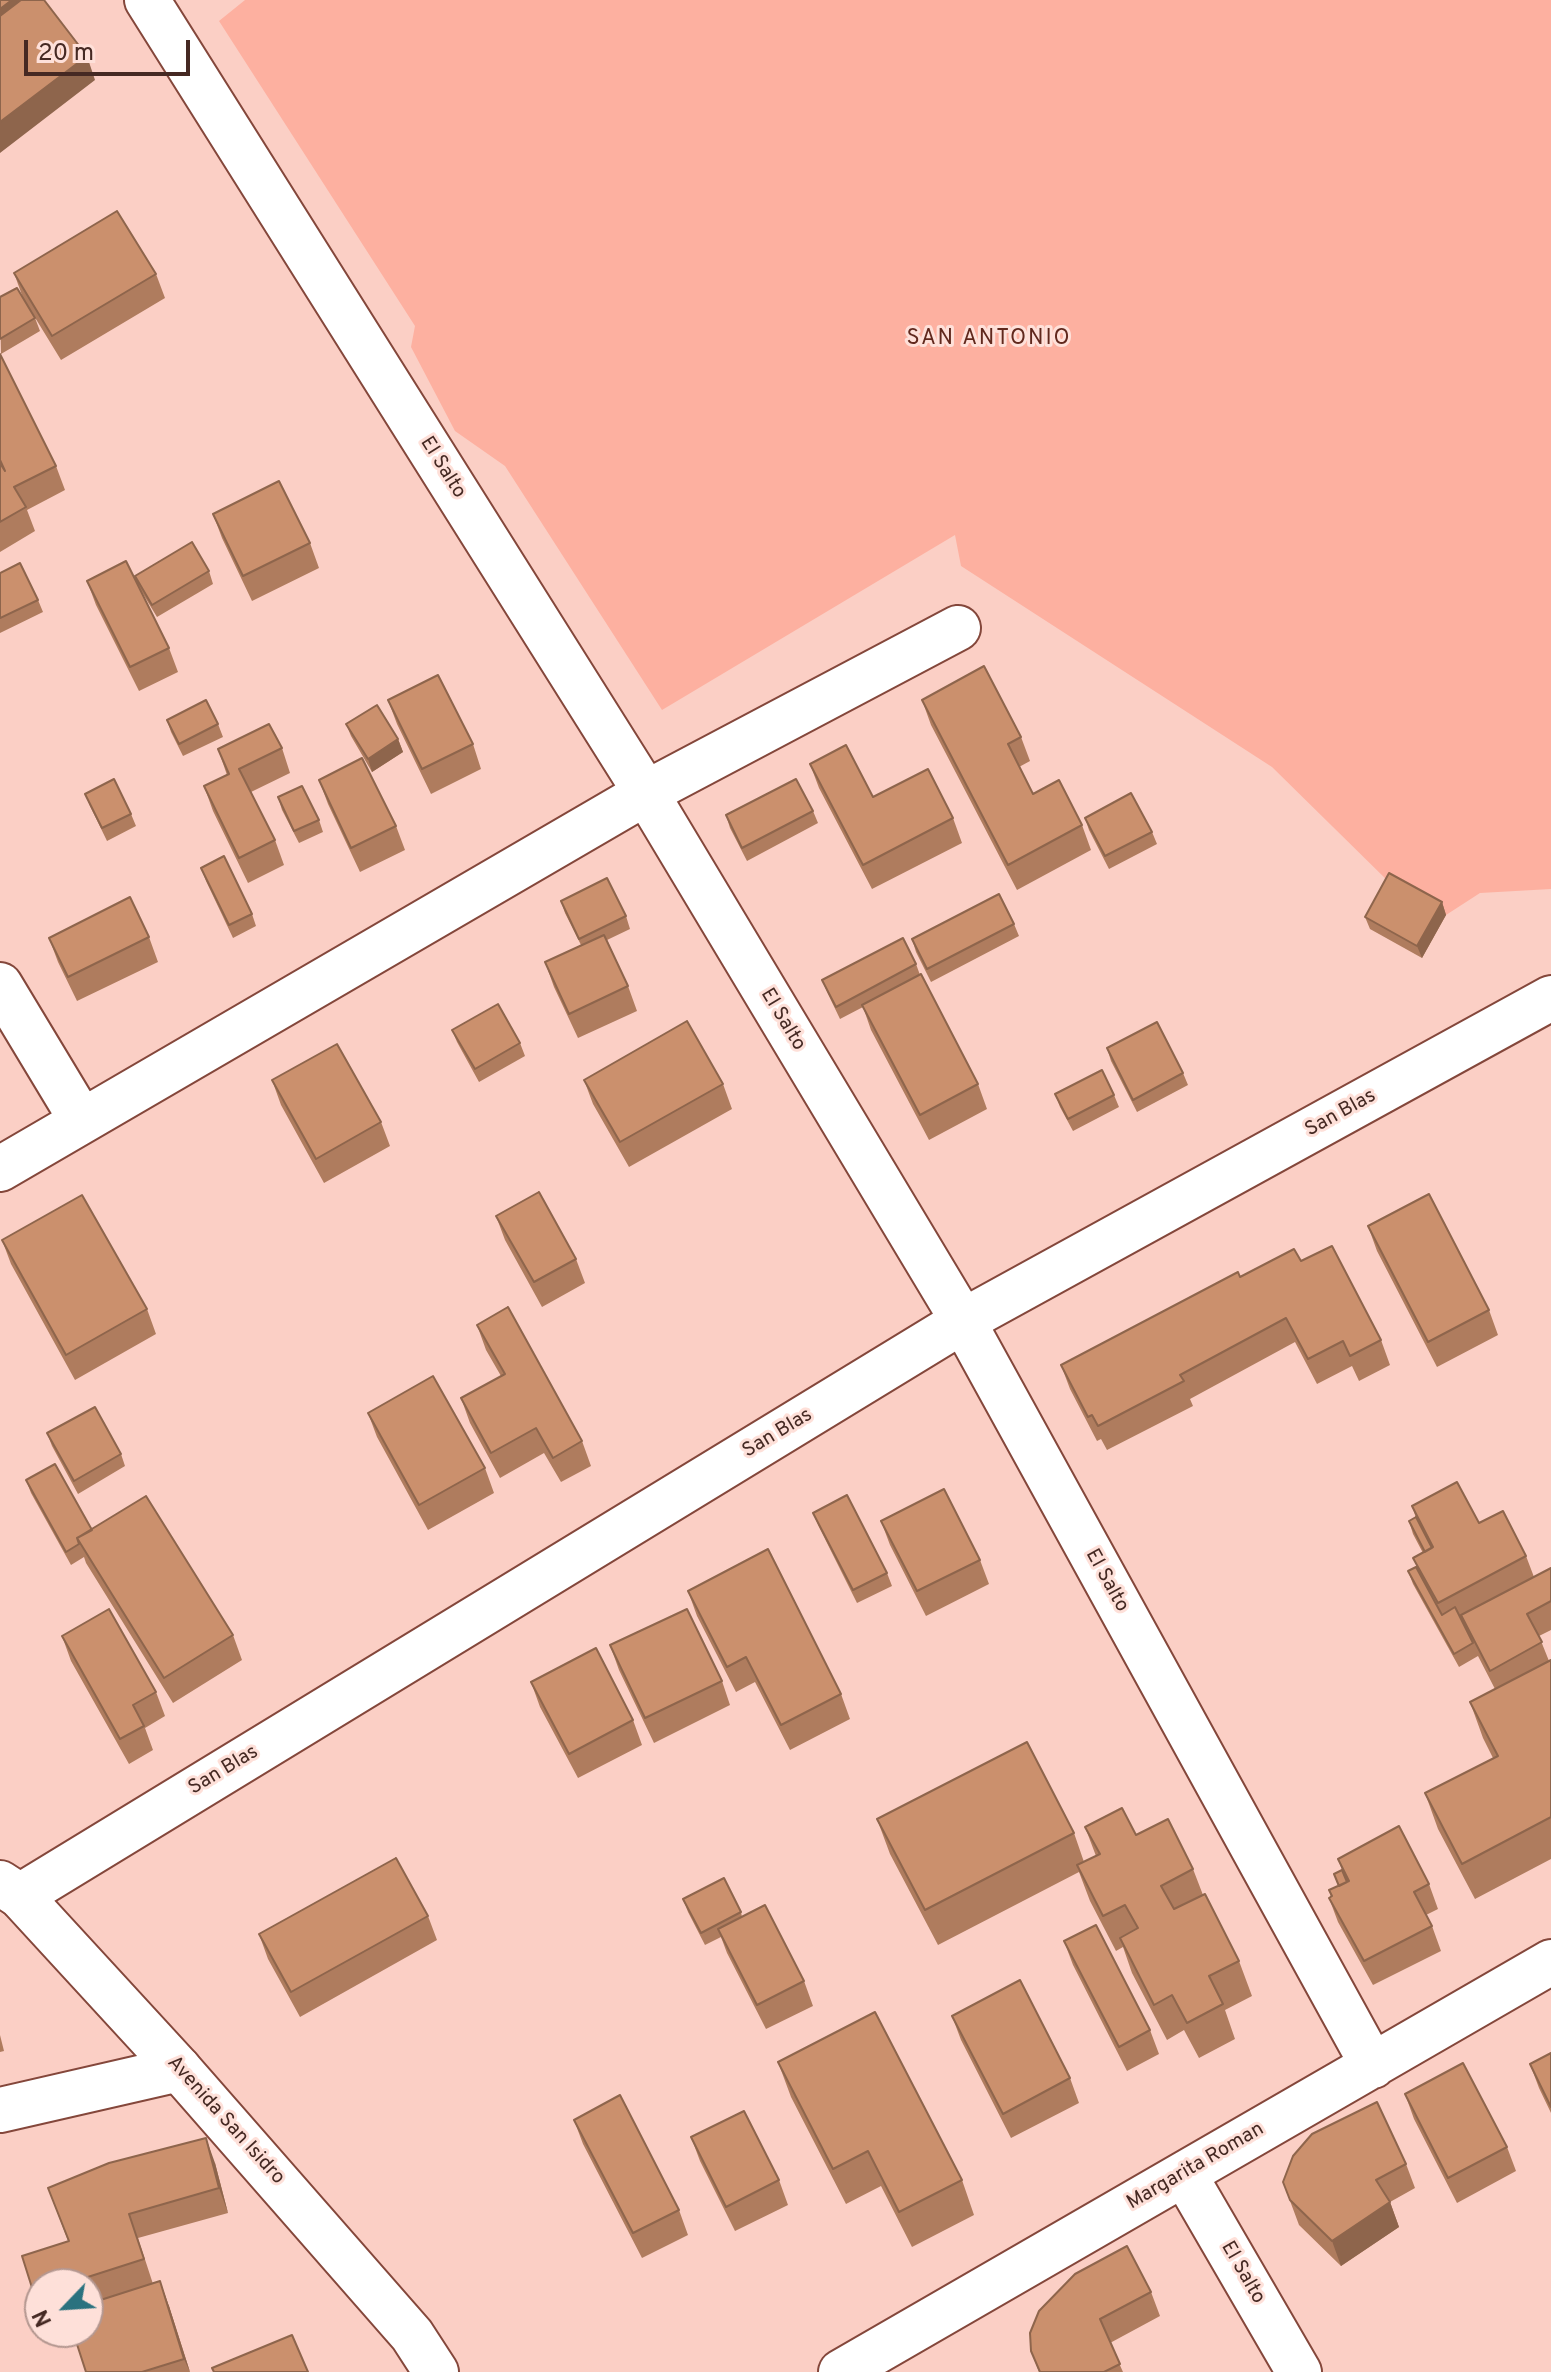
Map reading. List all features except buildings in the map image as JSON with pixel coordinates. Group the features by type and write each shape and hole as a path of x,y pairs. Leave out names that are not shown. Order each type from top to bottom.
{"street":[{"name":"El Salto","path":"147,0 646,793 963,1321 1373,2066"},
{"path":"0,1169 646,793 958,628"},
{"path":"0,985 82,1121"},
{"name":"San Blas","path":"10,1889 963,1321 1551,998"},
{"name":"Avenida San Isidro","path":"10,1889 179,2069 412,2335 436,2372"},
{"name":"Margarita Roman","path":"841,2372 1551,1962"},
{"path":"0,2110 179,2069"},
{"name":"El Salto","path":"1184,2174 1299,2372"}],"shaded area":[{"path":"245,0 1551,0 1551,889 1480,893 1446,915 1393,886 1272,767 961,566 955,535 662,710 505,466 455,431 411,347 415,326 219,21"}],"district":[{"name":"SAN ANTONIO","path":"989,340"}]}
